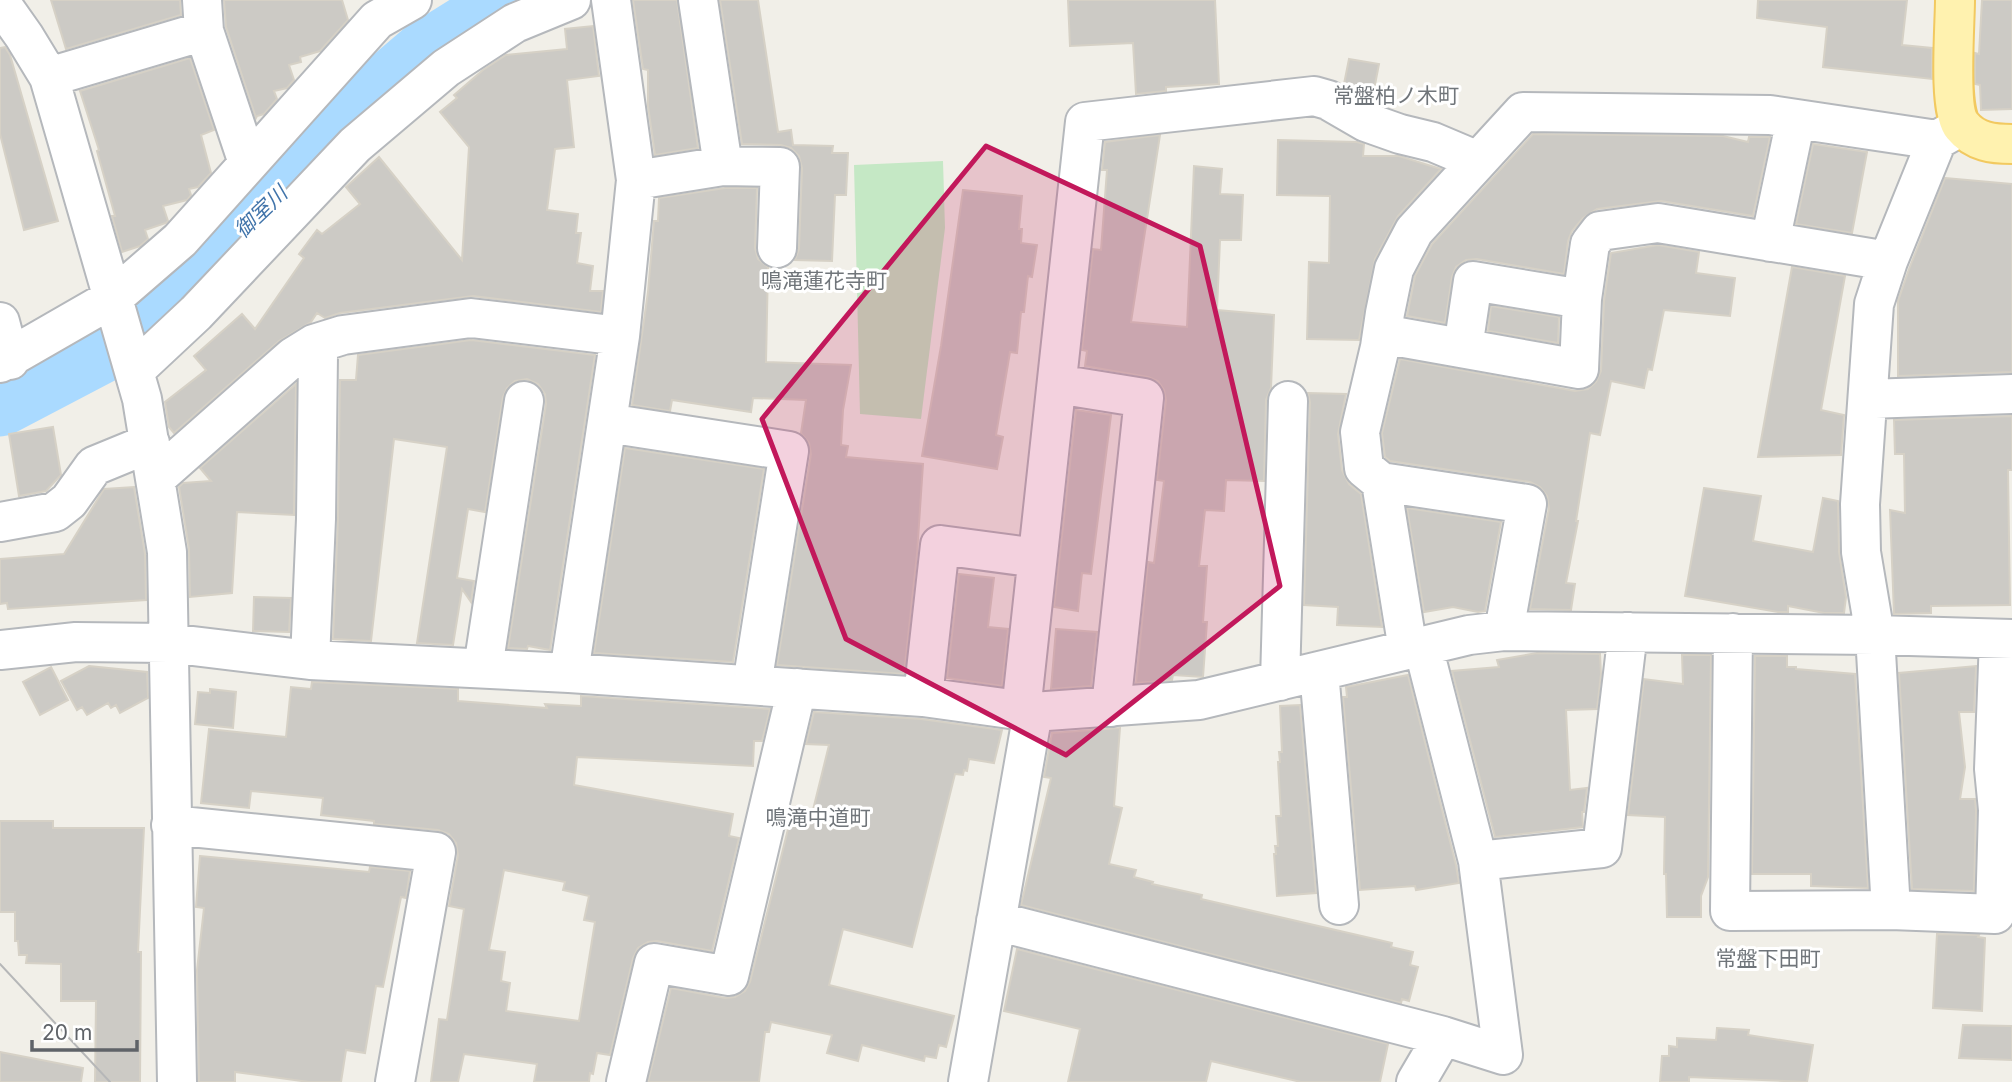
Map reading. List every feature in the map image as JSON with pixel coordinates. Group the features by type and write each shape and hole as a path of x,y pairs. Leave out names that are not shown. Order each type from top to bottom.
{"main road":[{"path":"1955,0 1954,107 1949,133 1987,144 2012,144"}],"street":[{"path":"0,322 5,362 113,298 180,240 248,163 374,10 412,0"},
{"path":"130,360 196,313 355,145 446,68 515,23 571,0"},
{"path":"569,673 620,336 636,180 611,0"},
{"path":"698,0 723,166"},
{"path":"0,2 12,39 49,77 130,360 153,461 167,552 177,1082"},
{"path":"49,77 203,15 248,163"},
{"path":"968,1082 996,921 1027,711 1037,558 1085,122 1314,96 1328,100 1366,122 1433,142 1478,161"},
{"path":"1504,631 1527,503 1381,482 1364,468 1360,432 1394,269 1415,230 1522,112 1770,115 1949,133 1888,261 1874,304 1860,504 1861,552 1875,635 1891,910"},
{"path":"1770,242 1796,119"},
{"path":"636,180 723,166 780,167 776,248"},
{"path":"1382,334 1578,369 1582,299 1590,244 1600,231 1658,223 1888,261"},
{"path":"1463,348 1473,281 1582,299"},
{"path":"0,522 55,512 69,501 94,466 153,461 293,357 314,344 344,335 471,318 620,336"},
{"path":"310,660 318,355 314,344"},
{"path":"1057,384 1144,398 1111,707"},
{"path":"1868,399 2012,394"},
{"path":"483,668 524,401"},
{"path":"1280,681 1288,401"},
{"path":"607,423 789,451 752,685"},
{"path":"996,921 1443,1036 1503,1055 1478,861 1416,648 1381,482"},
{"path":"923,697 940,545 1037,558"},
{"path":"0,650 76,642 168,643 310,660 569,673 923,697 1027,711 1199,700 1469,635 1504,631 1875,635 2006,639 1994,769 1998,810 1995,914 1891,910 1730,911 1732,634"},
{"path":"1478,861 1602,848 1628,632"},
{"path":"1319,671 1339,905"},
{"path":"626,1082 654,963 729,976 797,688"},
{"path":"171,825 436,852 395,1082"},
{"path":"1416,1082 1443,1036"}],"highlighted area":[{"path":"986,146 1200,246 1280,586 1066,755 846,639 762,419"}],"green space":[{"path":"943,161 945,228 921,419 860,414 854,165"}],"building":[{"path":"51,0 180,0 181,15 66,49"},
{"path":"224,0 342,0 348,20 320,51 300,57 301,62 289,65 294,80 287,88 274,91 277,99 264,114 256,118 226,27"},
{"path":"633,0 677,0 698,148 655,155 648,106 648,70 643,69"},
{"path":"720,0 758,0 778,132 791,130 793,145 833,146 832,153 848,153 846,195 835,195 832,261 795,260 799,249 802,168 799,156 791,148 781,145 742,144"},
{"path":"1068,0 1215,0 1219,84 1166,87 1166,91 1136,94 1133,43 1070,46"},
{"path":"1758,0 1907,0 1902,45 1932,48 1932,79 1823,67 1827,27 1757,18"},
{"path":"1982,0 2012,0 2012,109 1981,110 1980,85 1975,84 1975,53 1979,54"},
{"path":"593,26 599,76 567,80 574,147 555,149 547,210 578,214 576,233 581,233 577,263 593,266 590,291 603,291 601,312 473,296 340,313 325,318 317,313 311,322 279,341 174,433 169,427 165,402 206,370 194,356 242,314 255,329 304,258 299,254 317,230 322,234 360,204 346,187 379,157 462,260 469,147 440,112 457,98 454,95 483,70 506,55 567,49 565,29"},
{"path":"5,47 10,55 58,221 24,230 0,134 0,48"},
{"path":"190,58 214,130 201,135 211,173 198,187 189,189 191,195 187,200 163,206 168,221 145,230 148,239 140,246 122,252 97,151 99,150 80,91"},
{"path":"1349,59 1379,64 1373,95 1357,92 1344,84"},
{"path":"1533,134 1723,136 1748,142 1749,137 1770,137 1753,216 1661,201 1597,209 1583,218 1572,231 1568,241 1564,274 1477,259 1466,260 1456,267 1452,277 1445,323 1407,316 1415,276 1432,244"},
{"path":"1160,135 1131,322 1187,327 1194,166 1222,169 1220,194 1243,195 1241,240 1220,240 1217,310 1274,315 1271,388 1266,400 1264,481 1226,480 1224,511 1205,510 1199,566 1207,566 1203,677 1173,675 1172,680 1136,683 1148,562 1154,563 1164,481 1157,480 1166,400 1158,381 1085,366 1087,351 1082,350 1093,249 1101,250 1107,170 1102,170 1105,142"},
{"path":"1278,140 1357,142 1364,144 1363,156 1399,156 1441,169 1398,216 1375,259 1359,340 1307,339 1309,262 1329,263 1330,196 1277,195"},
{"path":"1813,144 1867,152 1852,233 1796,224"},
{"path":"1945,178 2012,184 2012,372 1898,376 1898,301"},
{"path":"725,188 757,188 755,248 758,259 768,267 766,362 851,365 843,410 841,445 848,446 846,457 923,464 917,554 904,674 777,665 811,454 809,443 801,433 806,400 753,398 751,412 672,400 670,411 632,405 659,198"},
{"path":"963,190 1022,196 1019,229 1022,229 1021,243 1037,245 1032,277 1028,276 1024,312 1021,312 1017,353 1010,352 996,435 1003,437 997,469 922,456"},
{"path":"1658,245 1699,252 1696,273 1735,278 1730,316 1664,310 1652,370 1648,369 1644,388 1611,381 1600,435 1590,433 1566,583 1575,584 1571,610 1530,609 1549,508 1547,496 1540,487 1530,482 1390,461 1385,457 1382,433 1400,359 1575,391 1588,389 1596,382 1601,371 1604,301 1611,253"},
{"path":"1792,267 1845,276 1821,410 1844,415 1841,455 1758,457"},
{"path":"1491,306 1559,317 1558,343 1488,331"},
{"path":"471,340 595,355 550,650 528,646 527,649 508,648 546,404 545,394 538,384 527,379 515,381 507,388 503,397 485,512 468,509 457,578 474,581 471,602 462,589 453,645 417,643 447,447 394,439 371,641 333,639 340,380 356,380 358,355"},
{"path":"296,384 294,515 237,512 232,593 190,597 189,549 179,487 183,483 211,481 200,468"},
{"path":"1308,393 1346,394 1338,434 1342,470 1349,484 1361,494 1382,627 1337,625 1338,607 1304,605 1310,402"},
{"path":"1076,410 1111,415 1091,574 1082,573 1078,611 1054,607"},
{"path":"2012,416 2012,470 2008,470 2010,605 1931,606 1931,613 1894,614 1890,510 1905,513 1904,454 1895,454 1894,420"},
{"path":"53,427 61,475 46,491 19,496 9,434"},
{"path":"625,448 764,469 733,662 594,653"},
{"path":"134,487 145,554 146,600 8,609 7,603 0,604 0,559 64,554 104,489"},
{"path":"1704,488 1761,496 1753,541 1813,552 1823,498 1838,501 1839,552 1846,597 1844,613 1824,613 1788,606 1788,612 1778,612 1685,596"},
{"path":"1407,508 1501,522 1485,611 1453,607 1424,612"},
{"path":"959,574 994,578 988,627 1008,629 1002,686 947,678"},
{"path":"254,597 291,598 289,632 253,631"},
{"path":"1056,629 1097,632 1091,686 1051,689"},
{"path":"1537,653 1600,654 1597,709 1566,710 1570,790 1587,788 1582,812 1583,827 1495,837 1452,671 1499,667 1497,660"},
{"path":"1682,655 1711,655 1708,877 1701,896 1701,917 1667,917 1664,874 1665,817 1628,815 1644,679 1683,684"},
{"path":"1755,656 1787,656 1787,667 1855,674 1868,888 1811,886 1811,874 1752,874"},
{"path":"89,666 147,672 148,698 120,713 116,705 111,708 108,703 87,715 82,707 77,710 61,681"},
{"path":"1976,666 1974,712 1959,712 1965,767 1960,799 1975,799 1974,891 1912,889 1899,673"},
{"path":"51,667 68,700 40,715 23,682"},
{"path":"1408,675 1459,883 1416,890 1415,886 1360,890 1343,697 1347,697 1346,687"},
{"path":"312,682 458,689 458,701 547,708 545,704 581,706 581,696 770,709 762,741 754,741 753,766 577,757 574,785 733,814 729,836 739,838 712,951 657,941 648,942 638,948 633,958 610,1055 597,1053 589,1082 534,1082 537,1064 464,1054 458,1082 431,1082 439,1019 447,1020 464,909 449,906 458,855 456,843 449,834 438,830 374,824 374,821 321,815 323,798 251,791 249,808 201,803 209,729 286,737 291,687 311,689","holes":["504,870 565,882 563,890 589,896 584,920 595,922 579,1021 506,1011 510,983 501,981 505,952 489,950"]},
{"path":"210,689 236,692 233,728 195,724 198,692 210,693"},
{"path":"1300,705 1316,893 1277,896 1274,854 1275,846 1278,846 1276,816 1281,816 1278,762 1279,752 1282,752 1280,706"},
{"path":"814,712 921,719 1002,730 994,763 969,759 967,771 964,770 963,775 955,774 912,947 843,929 829,985 954,1016 946,1047 939,1045 936,1058 925,1056 924,1061 862,1045 858,1061 827,1053 832,1035 771,1022 769,1032 765,1032 759,1082 648,1082 671,988 725,998 735,997 745,991 750,982 793,809 812,814 829,745 806,744"},
{"path":"1120,728 1114,806 1122,808 1109,864 1136,870 1134,877 1153,882 1152,884 1202,895 1201,899 1392,943 1391,947 1413,952 1410,965 1418,967 1409,1001 1402,999 1401,1003 1021,905 1051,778 1044,777 1052,733"},
{"path":"0,821 53,821 53,828 144,828 138,952 141,952 140,1082 95,1082 96,1001 61,1001 61,964 26,963 27,955 19,955 18,941 15,941 15,912 0,912"},
{"path":"200,856 369,872 370,867 410,871 406,898 401,897 383,987 376,986 365,1053 346,1050 341,1082 309,1082 235,1072 235,1082 199,1082 197,970 204,908 196,907"},
{"path":"1937,934 1979,935 1978,937 1985,938 1982,1011 1933,1008"},
{"path":"1017,949 1388,1044 1380,1082 1301,1082 1211,1061 1206,1082 1068,1082 1080,1029 1004,1011"},
{"path":"1963,1025 2012,1026 2012,1060 1959,1058"},
{"path":"1717,1028 1749,1030 1748,1035 1813,1045 1807,1082 1689,1077 1689,1082 1660,1082 1662,1056 1669,1056 1669,1046 1677,1047 1677,1038 1716,1040"},
{"path":"0,1052 83,1068 81,1082 0,1082"}],"waterway":[{"name":"御室川","path":"0,405 124,340 277,198 369,100 424,53 509,0"}],"tram line":[{"path":"0,964 110,1082"}],"district":[{"name":"常盤柏ノ木町","path":"1396,96"},
{"name":"鳴滝蓮花寺町","path":"824,281"},
{"name":"鳴滝中道町","path":"818,818"},
{"name":"常盤下田町","path":"1768,959"}]}
